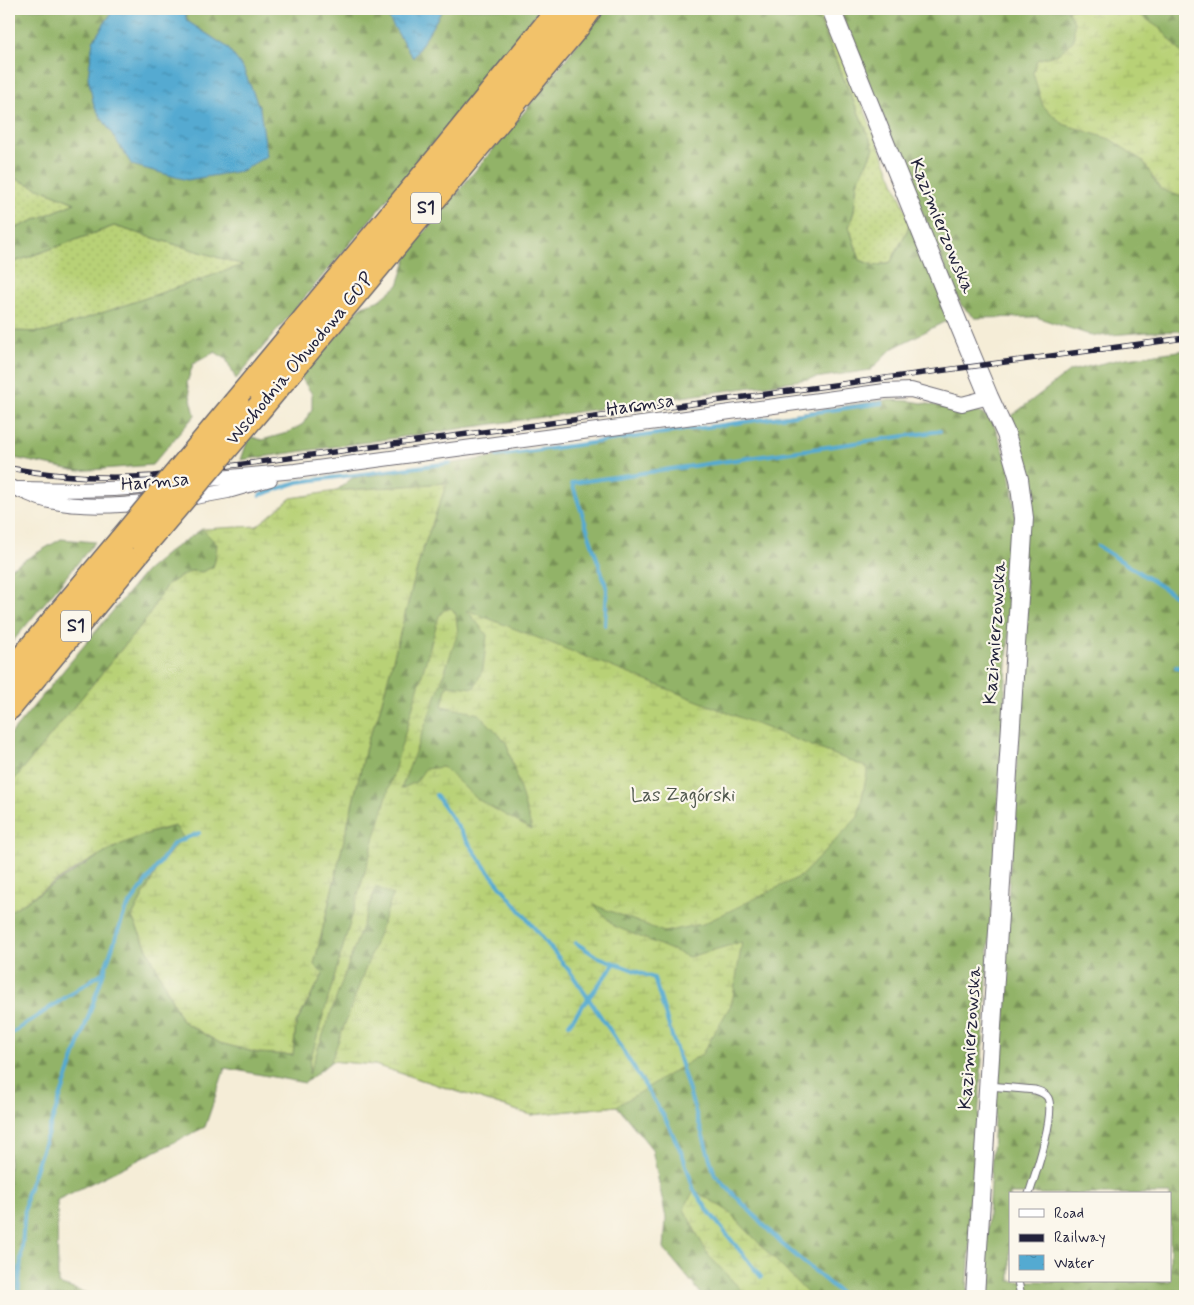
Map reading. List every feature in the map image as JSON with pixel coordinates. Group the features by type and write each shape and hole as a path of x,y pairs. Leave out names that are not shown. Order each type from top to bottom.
{"highway":[{"name":"Wschodnia Obwodowa GOP","path":"9,707 236,403 560,9"},
{"name":"Wschodnia Obwodowa GOP","path":"9,675 261,406 571,34 589,9"}],"street":[{"name":"Kazimierzowska","path":"831,9 989,397 1006,434 1018,479 1024,518 975,1296"},
{"name":"Harmsa","path":"13,488 128,489 233,476 295,471 884,391 911,390 962,404 989,397"}],"lane":[{"path":"988,1086 1036,1090 1047,1096 1050,1104 1048,1123 1042,1153 1031,1192"},
{"path":"1018,1282 1021,1296"}],"green space":[{"path":"9,9 114,9 93,41 227,47 187,21 184,9 383,9 413,58 443,9 540,9 412,170 236,379 226,359 215,352 193,364 187,383 195,415 152,465 78,471 9,457 9,331 46,332 243,265 114,226 9,264 9,231 75,203 9,176"},
{"path":"605,9 815,9 874,148 857,183 854,211 849,227 860,260 875,266 891,262 911,223 950,319 893,348 871,370 241,460 249,436 262,440 287,433 303,424 312,409 312,394 300,376 362,306 380,300 398,285 410,249 525,111"},
{"path":"815,9 823,9 911,223 891,262 875,266 860,260 849,227 854,211 857,183 874,148"},
{"path":"839,9 1185,9 1185,331 1099,336 1087,334 1036,317 975,318 961,305"},
{"path":"1067,9 1132,9 1162,30 1185,57 1185,198 1160,189 1143,161 1110,139 1063,124 1043,106 1033,73 1037,60 1058,54 1074,40 1074,22"},
{"path":"9,176 75,203 9,231"},
{"path":"114,226 244,265 46,332 9,331 9,264"},
{"path":"1185,350 1185,1296 983,1296 1027,595 1006,420 1070,371 1120,359"},
{"name":"Las Zagórski","path":"886,400 911,401 939,406 957,412 975,411 987,416 995,427 1009,465 1016,520 967,1296 703,1296 664,1249 666,1218 652,1149 617,1106 531,1115 375,1065 332,1061 305,1083 225,1068 205,1127 57,1200 58,1284 96,1296 9,1296 9,912 94,859 132,838 175,826 184,837 159,866 132,917 182,1021 220,1043 258,1053 293,1055 296,1024 323,974 314,965 368,739 378,716 421,554 447,483 336,491 352,478"},
{"path":"447,483 421,554 378,716 368,739 314,965 323,974 296,1023 293,1055 258,1053 220,1043 182,1021 132,917 159,866 183,837 175,826 130,840 109,850 9,912 9,786 148,617 168,584 191,571 202,572 213,567 217,544 202,529 257,526 291,498 336,491"},
{"path":"202,529 217,544 213,567 202,572 191,571 168,584 148,617 9,786 9,736 146,571 171,550"},
{"path":"61,539 95,542 9,646 9,569"},
{"path":"451,608 456,614 458,633 401,789 416,782 425,769 443,767 477,799 532,830 506,742 479,714 442,706 447,685 474,688 483,669 487,635 467,610 868,768 858,817 801,876 703,924 664,932 594,905 614,926 689,957 742,942 732,1003 702,1054 617,1106 531,1115 375,1065 331,1061 393,895 376,887 309,1074 310,1061 439,616 444,610"},
{"path":"694,1190 728,1211 810,1296 747,1296 708,1255 684,1209"}],"water":[{"path":"114,9 184,9 187,21 227,47 243,68 260,109 267,156 241,171 187,180 132,165 94,106 88,77 93,41"},
{"path":"383,9 443,9 413,58"}],"waterway":[{"path":"497,456 882,403"},
{"path":"605,625 607,589 572,483 940,431"},
{"path":"260,495 298,482 450,463"},
{"path":"1098,546 1185,602"},
{"path":"1176,667 1185,668"},
{"path":"436,795 485,867 571,973 614,1036 665,1118 683,1156 694,1190 712,1216 761,1277"},
{"path":"18,1296 26,1196 125,911 174,843 199,833"},
{"path":"576,943 596,956 654,978 715,1175 782,1244 844,1296"},
{"path":"569,1024 615,963"},
{"path":"9,1035 105,971"}],"railway":[{"path":"9,468 81,477 154,476 1185,338"}]}
